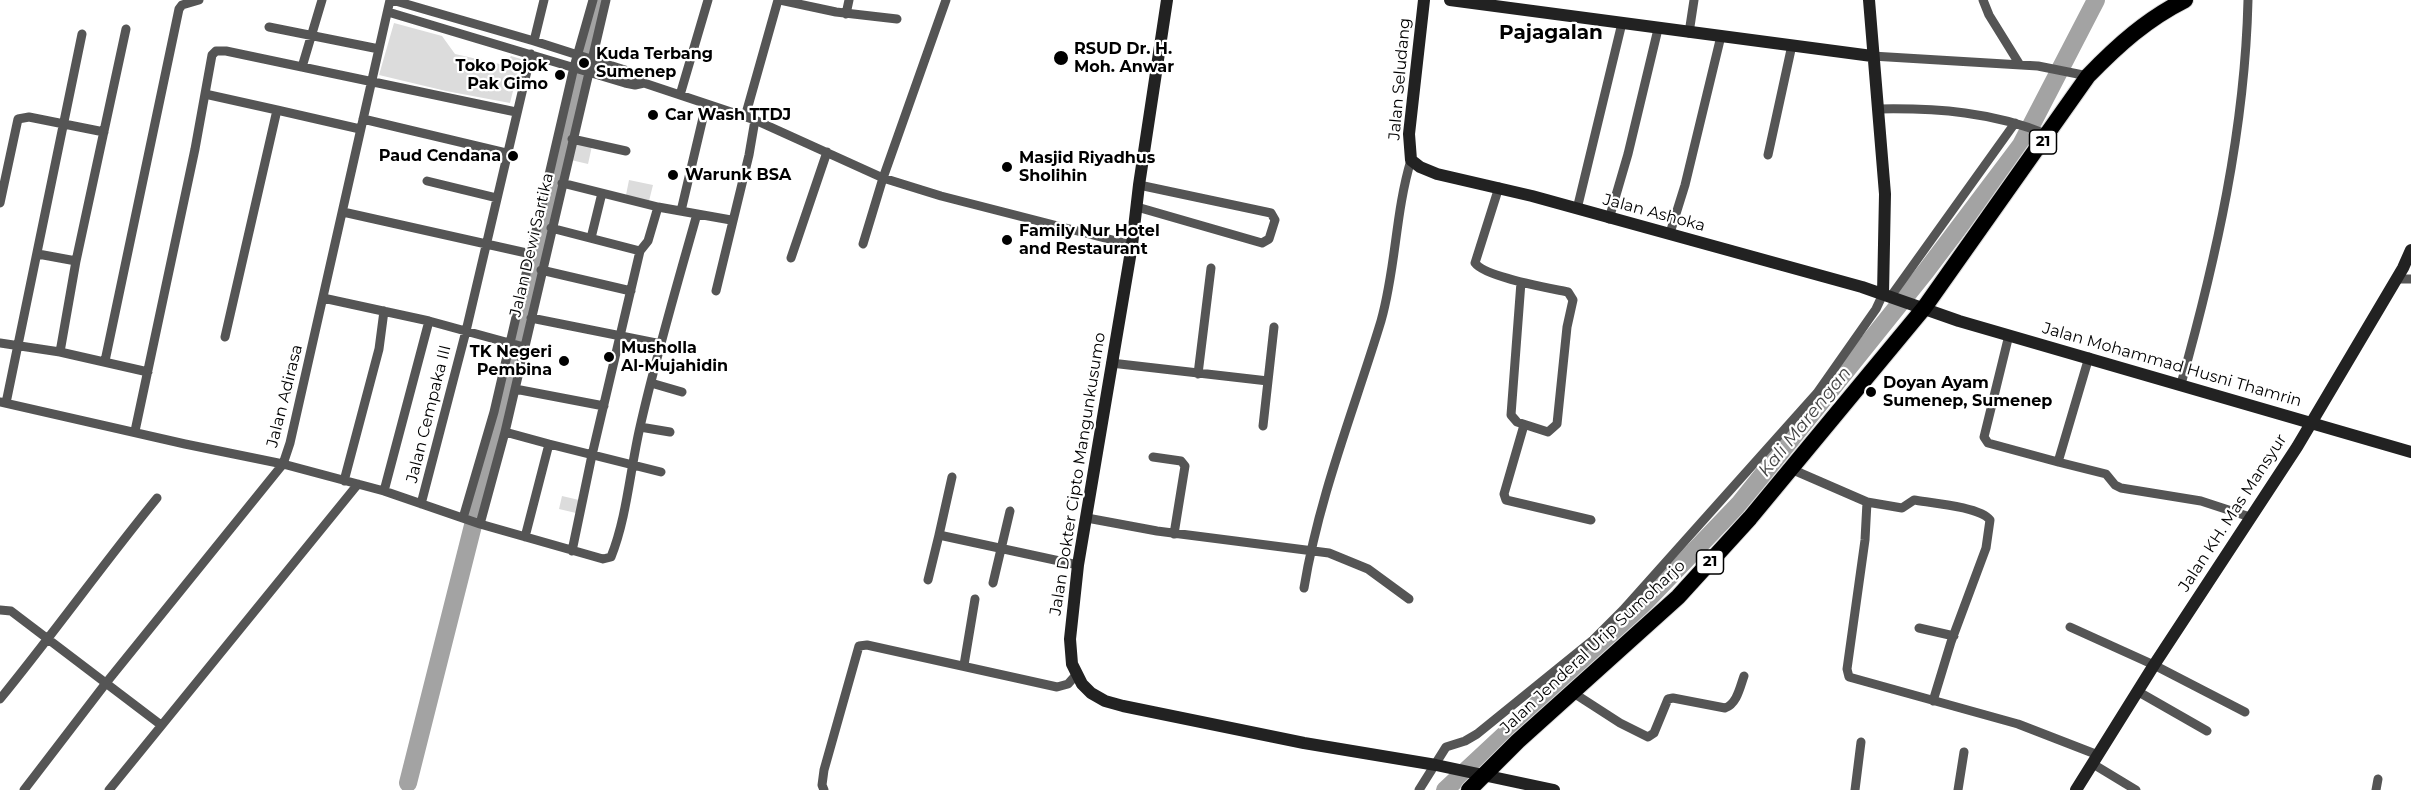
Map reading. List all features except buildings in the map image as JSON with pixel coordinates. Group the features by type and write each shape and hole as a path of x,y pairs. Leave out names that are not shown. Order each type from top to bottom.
{"highway":[{"name":"21","path":"1918,306 2042,132 2080,73 2140,26 2186,0"},
{"name":"Jalan Jenderal Urip Sumoharjo","path":"1468,790 1476,774 1678,597 1791,469 1918,306"}],"street":[{"path":"105,361 179,9 182,5 199,0"},
{"path":"302,67 322,0"},
{"path":"391,0 628,71 644,83 750,118 883,178 941,196 1132,245"},
{"name":"Jalan Adirasa","path":"24,790 106,683 283,464 290,443 391,0"},
{"path":"534,41 544,0"},
{"path":"463,518 494,412 574,67 593,0"},
{"name":"Jalan Dewi Sartika","path":"478,524 505,432 541,270 606,0"},
{"path":"680,95 708,0"},
{"path":"716,291 731,220 749,155 750,118 779,0 846,14 897,19"},
{"path":"846,14 849,0"},
{"path":"863,244 883,178 946,0"},
{"name":"Jalan Dokter Cipto Mangunkusumo","path":"1076,675 1072,664 1070,639 1078,565 1132,245 1167,0"},
{"name":"Jalan Seludang","path":"1411,160 1410,134 1424,0"},
{"path":"1450,0 1872,56 2020,65 2080,73"},
{"path":"1689,33 1694,0"},
{"path":"1869,0 1885,194 1887,295"},
{"path":"1983,0 1989,15 2020,65"},
{"path":"2181,384 2205,298 2225,198 2246,42 2248,0"},
{"path":"387,12 625,83 635,85 644,83"},
{"path":"1577,209 1622,23"},
{"path":"269,27 379,49"},
{"path":"60,352 76,261 126,29"},
{"path":"1609,219 1628,154 1658,29"},
{"path":"82,34 38,254 3,403 283,464 384,491 478,524 572,551 603,559 611,557 651,383 697,214"},
{"path":"1670,233 1685,185 1721,36"},
{"path":"1768,155 1792,45"},
{"path":"135,431 212,55 216,51 226,51 516,112"},
{"name":"Jalan Cempaka III","path":"421,504 466,331 531,54"},
{"path":"205,94 277,110 506,153"},
{"path":"681,211 706,105"},
{"path":"1879,110 1924,108 2015,123 2042,132"},
{"path":"225,336 277,110"},
{"path":"0,203 18,119 23,116 104,132"},
{"path":"1419,790 1439,765 1441,752 1446,747 1465,741 1477,734 1593,639 1623,610 1817,393 1876,309 2015,123"},
{"path":"572,139 626,151"},
{"path":"791,258 826,152"},
{"path":"1304,588 1310,551 1330,476 1382,319 1404,183 1411,160"},
{"name":"Jalan Ashoka","path":"1411,160 1420,167 1437,174 1499,187 1609,219 1670,233 1918,306"},
{"path":"427,181 496,198"},
{"path":"562,183 658,207 731,220"},
{"path":"1137,207 1262,243 1269,239 1275,220 1271,213 1139,185"},
{"path":"1499,187 1475,263 1482,270 1521,282 1568,292 1572,295 1574,306 1567,327 1557,424 1548,432 1517,423 1511,415 1521,282"},
{"path":"591,238 602,193"},
{"path":"572,551 592,454 640,251 648,242 658,207"},
{"path":"343,212 531,254"},
{"path":"551,228 640,251"},
{"name":"Jalan KH. Mas Mansyur","path":"2076,790 2137,691 2311,423 2397,279 2411,250"},
{"path":"38,254 76,261"},
{"path":"1198,374 1211,268"},
{"path":"541,270 631,291"},
{"path":"2397,279 2411,279"},
{"path":"323,298 429,321 524,346"},
{"name":"Jalan Mohammad Husni Thamrin","path":"1918,306 1959,321 2411,452"},
{"path":"344,481 379,349 384,311"},
{"path":"531,318 661,344"},
{"path":"384,491 429,321"},
{"path":"1263,426 1274,327"},
{"path":"2009,334 1984,437 1988,442 2106,474 2115,485 2121,488 2201,501 2250,517"},
{"path":"0,343 60,352 148,372"},
{"path":"2058,462 2089,357"},
{"path":"1111,363 1268,381"},
{"path":"651,383 682,392"},
{"path":"515,389 604,406"},
{"path":"1524,425 1504,494 1506,500 1592,520"},
{"path":"640,427 670,432"},
{"path":"505,432 661,472"},
{"path":"525,537 549,444"},
{"path":"1154,457 1181,461 1185,466 1174,534"},
{"path":"1791,469 1867,502 1902,508 1914,500 1965,509 1987,516 1990,520 1986,549 1933,701"},
{"path":"928,580 952,477"},
{"path":"109,790 358,484"},
{"path":"0,699 48,640 117,546 157,498"},
{"path":"1867,502 1865,540 1847,672 1853,679 2018,724 2096,759 2136,790"},
{"path":"993,583 1010,511"},
{"path":"1087,518 1174,534 1329,553 1368,569 1409,599"},
{"path":"939,535 1078,565"},
{"path":"964,665 975,599"},
{"path":"0,610 11,610 161,725"},
{"path":"2070,627 2154,665 2245,712"},
{"path":"1919,628 1954,636"},
{"path":"824,790 822,785 824,770 859,646 867,645 1056,687 1068,684 1076,675 1091,693 1105,701 1123,706 1304,743 1439,765 1554,790"},
{"path":"1572,692 1620,723 1648,737 1654,733 1670,697 1729,707 1734,702 1744,676"},
{"path":"2137,691 2207,731"},
{"path":"1855,790 1861,742"},
{"path":"1958,790 1964,752"},
{"path":"2376,790 2378,779"}],"shaded area":[{"path":"394,23 442,36 455,54 504,65 511,56 521,59 510,103 379,75"},
{"path":"575,143 592,146 588,164 571,160"},
{"path":"629,180 653,185 649,201 626,195"},
{"path":"562,496 579,500 576,513 559,509"}],"waterway":[{"path":"586,52 598,0"},
{"name":"Kali Marengan","path":"1445,790 1633,615 1740,503 1926,271 2021,145 2096,0"},
{"path":"408,783 516,355 579,75"}],"place":[{"name":"RSUD Dr. H. Moh. Anwar","path":"1061,58"},
{"name":"Kuda Terbang Sumenep","path":"584,63"},
{"name":"Toko Pojok Pak Gimo","path":"560,75"},
{"name":"Car Wash TTDJ","path":"653,115"},
{"name":"Paud Cendana","path":"513,156"},
{"name":"Masjid Riyadhus Sholihin","path":"1007,167"},
{"name":"Warunk BSA","path":"673,175"},
{"name":"Family Nur Hotel and Restaurant","path":"1007,240"},
{"name":"Musholla Al-Mujahidin","path":"609,357"},
{"name":"TK Negeri Pembina","path":"564,361"},
{"name":"Doyan Ayam Sumenep, Sumenep","path":"1871,392"}],"district":[{"name":"Pajagalan","path":"1551,33"}]}
